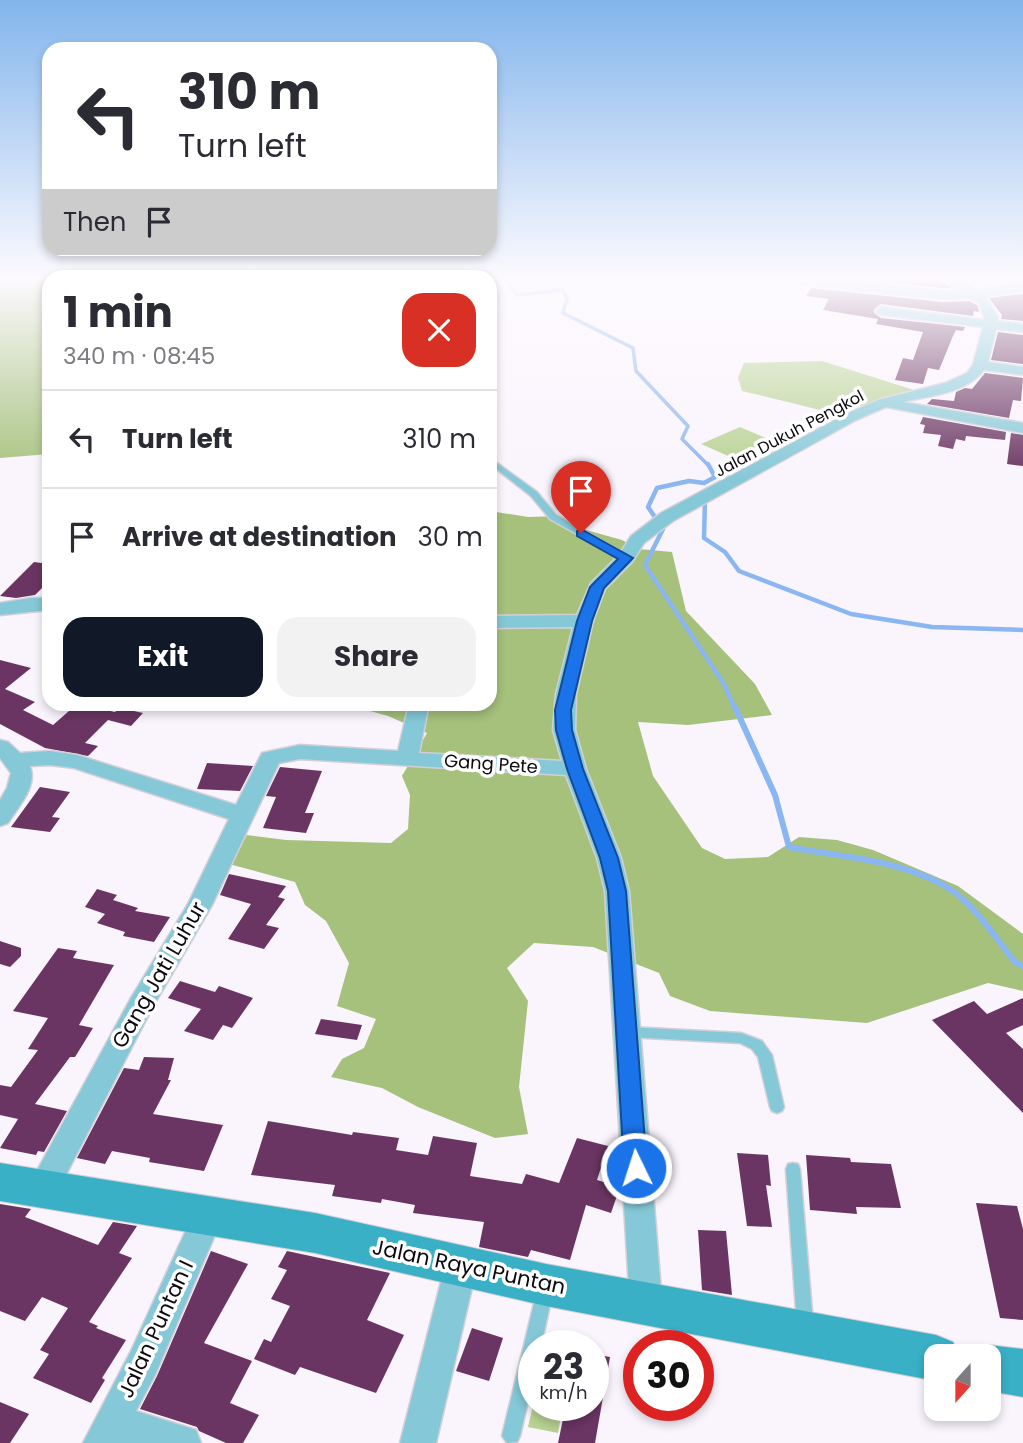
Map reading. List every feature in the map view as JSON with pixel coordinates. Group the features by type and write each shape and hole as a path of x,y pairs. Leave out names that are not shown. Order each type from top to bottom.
{"main road":[{"name":"Jalan Raya Puntan","path":"0,1182 315,1233 546,1285 924,1356"},
{"path":"1001,1370 1023,1373"}],"street":[{"path":"985,345 980,365 1023,371"},
{"name":"Jalan Dukuh Pengkol","path":"646,1304 617,891 609,858 575,769 564,730 563,710 584,621 597,587 626,558 638,540 661,522 852,417 883,403 960,383 972,376 980,365"},
{"path":"883,403 1023,428"},
{"path":"0,610 42,604"},
{"path":"497,622 584,621"},
{"path":"407,758 417,711"},
{"name":"Gang Pete","path":"270,758 300,752 575,769"},
{"path":"8,753 77,762 243,816"},
{"path":"0,818 23,777 22,768 8,753"},
{"name":"Gang Jati Luhur","path":"43,1189 140,1005 200,905 270,758"},
{"name":"Jalan Puntan I","path":"106,1432 143,1363 209,1214"},
{"path":"418,1443 461,1266"},
{"path":"106,1432 183,1443"}],"lane":[{"path":"497,465 534,494 553,517 626,558"},
{"path":"626,1032 741,1038 757,1045 765,1055 777,1107"},
{"path":"793,1169 806,1334"},
{"path":"511,1436 546,1285"}],"green space":[{"path":"0,345 42,345 42,455 0,458"},
{"path":"822,361 914,390 869,405 820,410 742,391 738,378 744,363"},
{"path":"740,427 775,442 735,459 701,444"},
{"path":"497,512 528,517 560,516 579,528 622,540 639,549 672,552 686,611 755,684 772,715 688,725 638,722 653,776 702,848 725,859 768,857 799,837 837,840 873,850 958,886 1023,934 1023,991 988,983 867,1023 710,1011 670,996 659,973 593,947 534,943 507,968 528,1001 519,1087 528,1134 495,1138 418,1107 382,1088 331,1077 342,1059 364,1048 376,1019 337,1006 349,963 326,921 305,905 295,882 229,864 247,835 286,840 391,843 408,829 410,795 402,776 427,733 370,711 497,711"},
{"path":"529,1421 560,1421 558,1433 528,1427"}],"building":[{"path":"918,345 949,345 939,370 928,368 923,384 895,380 903,358 913,360"},
{"path":"995,345 1023,345 1023,364 991,360"},
{"path":"985,373 1023,378 1021,401 1013,400 1009,418 927,404 932,399 954,401 956,392 965,388 972,389"},
{"path":"923,417 1006,432 1005,440 966,436 965,441 956,439 953,449 938,446 941,435 923,433 925,425 920,424"},
{"path":"1011,433 1023,435 1023,466 1007,464"},
{"path":"34,562 42,563 42,588 35,595 16,598 0,596"},
{"path":"0,660 31,668 5,689 35,702 23,710 53,725 69,711 143,713 131,726 108,720 85,743 98,746 88,756 45,748 0,724"},
{"path":"207,763 253,766 240,791 197,789"},
{"path":"280,767 322,771 305,813 314,813 306,833 263,828 276,797 266,796"},
{"path":"40,787 70,792 52,817 60,818 50,832 11,827"},
{"path":"229,874 286,886 278,897 285,899 266,925 279,928 264,949 228,939 251,904 220,895"},
{"path":"97,889 117,895 113,900 138,908 135,911 170,917 154,942 123,936 125,932 97,923 105,914 85,907"},
{"path":"0,941 21,948 21,956 10,967 0,964"},
{"path":"58,948 77,951 73,958 114,965 79,1025 93,1028 75,1057 70,1057 35,1104 67,1111 44,1152 38,1151 36,1155 0,1148 18,1119 0,1115 0,1085 11,1087 38,1050 28,1049 48,1018 13,1011"},
{"path":"180,981 215,992 219,986 253,998 232,1028 223,1025 213,1040 184,1031 201,1009 168,998"},
{"path":"1023,998 1023,1025 1006,1033 1023,1049 1023,1113 932,1020 974,1001 987,1014"},
{"path":"321,1019 362,1025 357,1040 315,1034"},
{"path":"144,1057 174,1058 168,1080 171,1080 153,1114 223,1125 204,1171 149,1162 150,1158 112,1151 105,1164 77,1158 124,1068 139,1070"},
{"path":"268,1121 352,1135 353,1132 399,1138 396,1150 428,1155 433,1136 477,1143 470,1176 522,1184 526,1174 559,1183 577,1138 608,1146 597,1180 620,1187 611,1213 586,1205 570,1260 531,1250 528,1257 479,1247 484,1222 413,1213 415,1205 382,1199 381,1203 332,1196 335,1185 251,1175"},
{"path":"737,1153 768,1155 771,1186 766,1185 772,1227 747,1226"},
{"path":"806,1155 850,1158 851,1162 891,1164 901,1208 856,1207 857,1214 810,1210"},
{"path":"976,1203 1017,1206 1023,1229 1023,1320 1000,1318"},
{"path":"0,1204 31,1209 25,1217 98,1245 113,1222 137,1226 119,1253 132,1258 89,1322 98,1326 96,1328 126,1340 102,1378 105,1380 91,1403 33,1378 49,1354 40,1350 68,1308 42,1297 25,1321 0,1311"},
{"path":"698,1230 726,1231 732,1295 702,1290"},
{"path":"211,1251 248,1264 204,1343 252,1361 230,1403 259,1415 243,1443 226,1443 199,1431 197,1427 140,1409"},
{"path":"287,1251 390,1273 367,1320 404,1335 376,1393 300,1367 295,1375 254,1359 264,1339 271,1342 290,1306 271,1299 287,1270 278,1267"},
{"path":"472,1328 503,1338 489,1381 456,1371"},
{"path":"0,1402 29,1414 10,1443 0,1443"},
{"path":"563,1421 599,1421 595,1443 558,1443"}],"waterway":[{"path":"628,345 633,348 636,371 688,426 682,439 709,466"},
{"path":"708,464 715,477 704,483 689,481 657,488 648,507 663,529 645,565 724,684 735,709"},
{"path":"705,500 704,538 725,552 739,571 851,614 932,627 1023,630"},
{"path":"735,707 775,795 789,847 872,861 932,879 968,904 1015,962 1023,966"}],"route":[{"path":"581,533 626,558 597,587 584,621 563,710 564,730 575,769 609,858 617,891 636,1168"}]}
